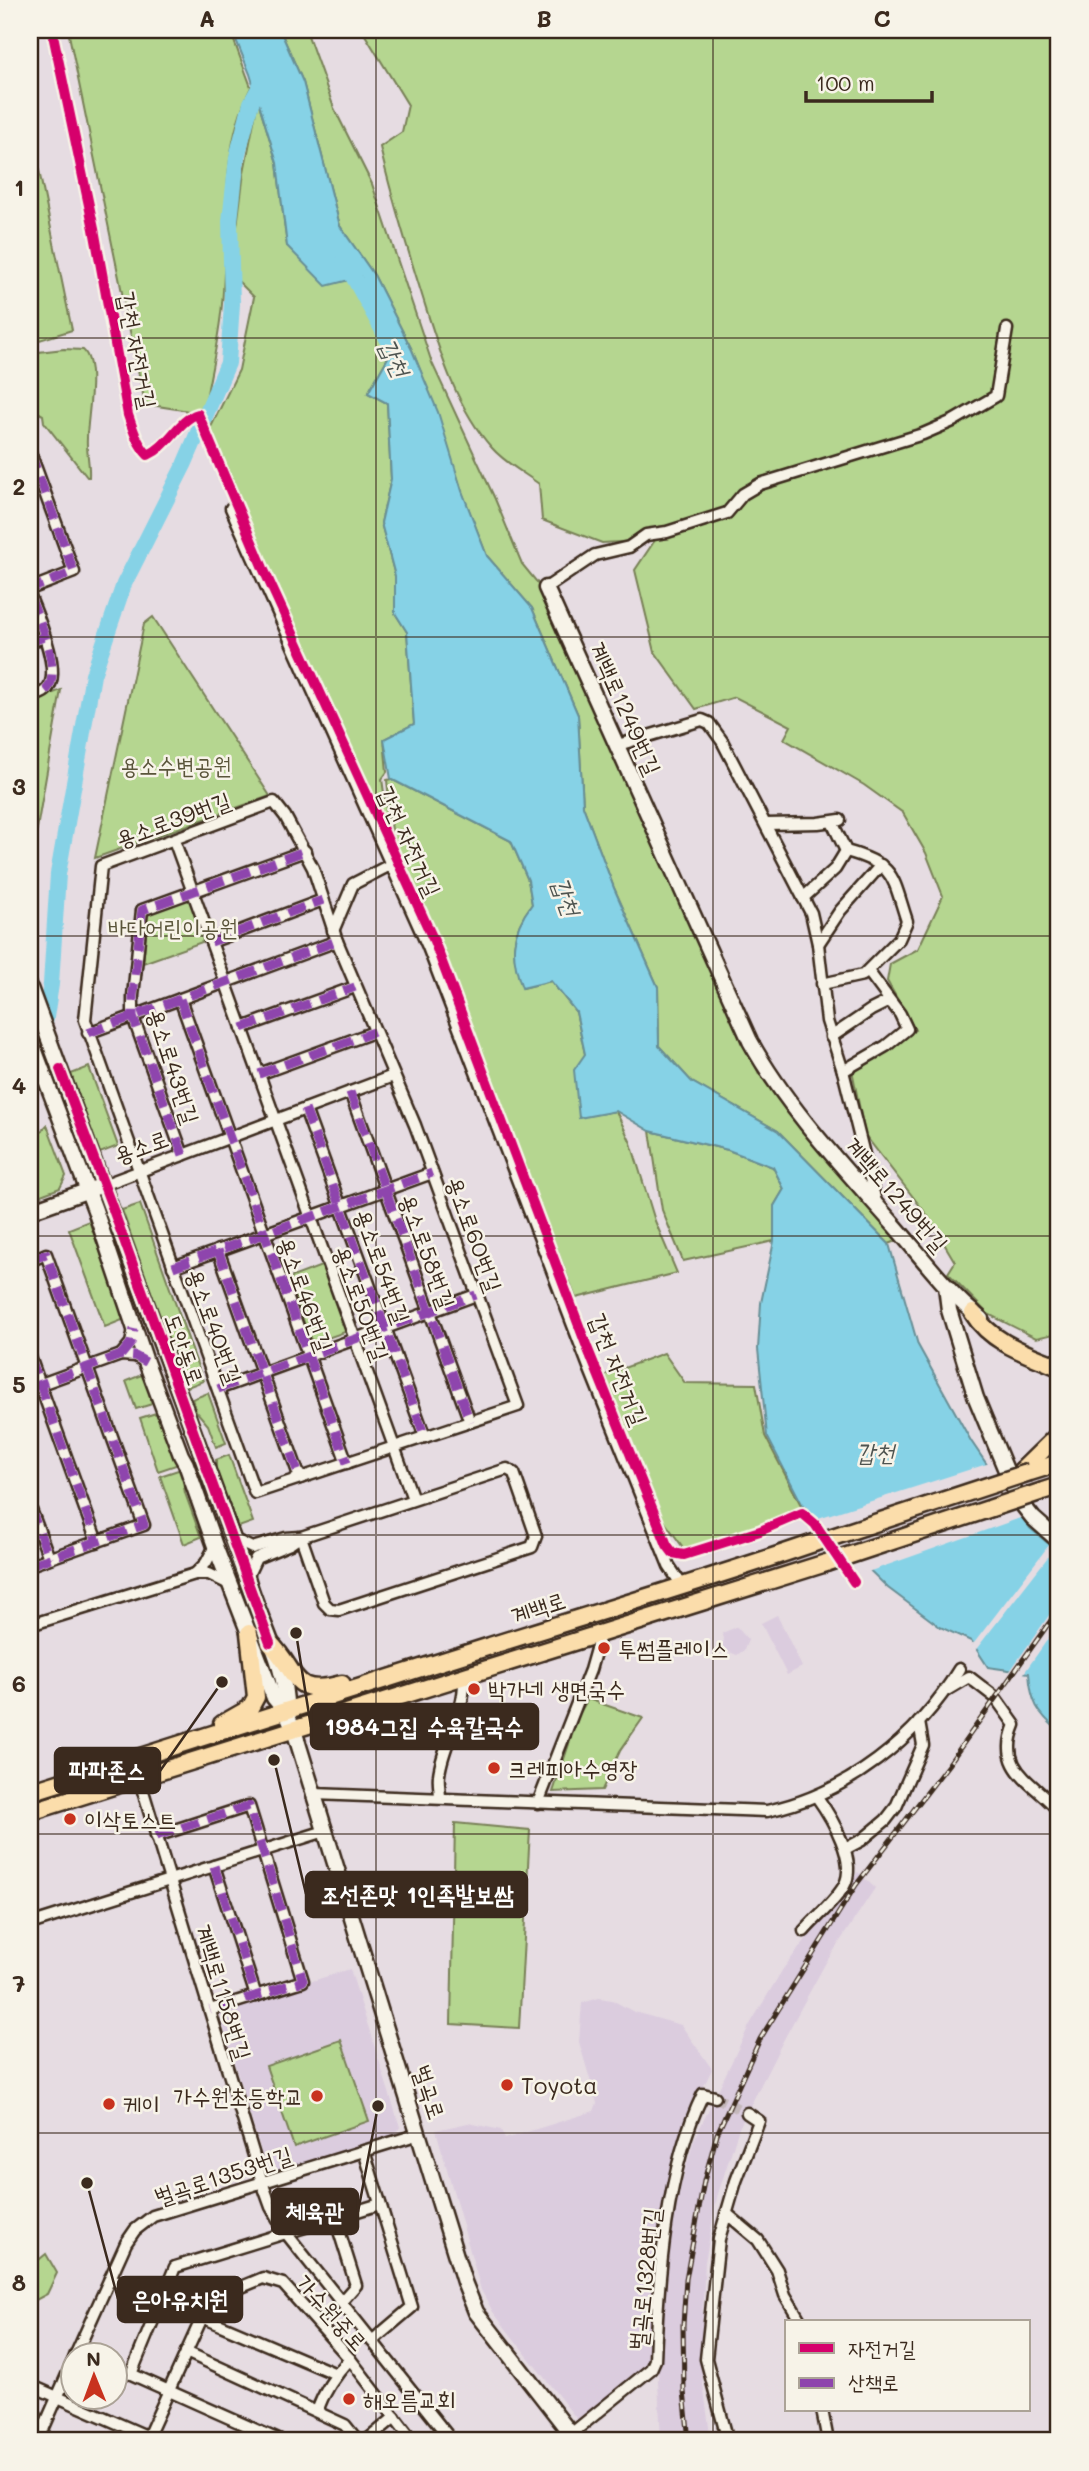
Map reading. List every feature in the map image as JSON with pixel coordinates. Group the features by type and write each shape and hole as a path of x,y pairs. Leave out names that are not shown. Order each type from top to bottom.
{"main road":[{"path":"973,1313 982,1327 1008,1344 1059,1367"},
{"path":"1028,1469 1054,1439 1059,1438"},
{"name":"계백로","path":"30,1792 683,1587 1014,1478 1028,1469 1059,1463"},
{"name":"계백로","path":"30,1812 827,1563 1059,1486"},
{"path":"207,1737 226,1721 241,1715 254,1702 257,1686 249,1633"},
{"path":"270,1643 281,1654 296,1679 305,1686 325,1689 352,1682 383,1680"}],"street":[{"name":"계백로1249번길","path":"1007,329 996,396 977,408 914,438 760,484 743,494 727,513 667,532 646,535 629,547 595,555 546,588 750,1041 767,1072 877,1206 973,1313 1015,1342 1059,1361"},
{"path":"30,452 74,572 30,589"},
{"path":"30,488 41,484"},
{"path":"231,508 428,947 594,1379 669,1566 683,1587"},
{"path":"30,597 52,668 50,684 46,691 30,697"},
{"path":"30,642 44,637"},
{"path":"618,746 702,720 709,723 722,741 811,913 818,944 823,1003 877,1206"},
{"name":"용소로39번길","path":"138,1171 85,1020 101,866 274,802 305,851 335,936 393,1076"},
{"path":"766,824 836,821 846,851 835,869 803,898"},
{"name":"용소로50번길","path":"174,839 413,1499"},
{"name":"용소로43번길","path":"183,1155 133,1017 142,911 305,851"},
{"path":"822,984 863,975 899,939 907,921 891,873 873,858 846,851"},
{"path":"88,1033 225,982 335,936 353,884 390,865"},
{"path":"818,944 840,911 881,865"},
{"path":"211,942 323,900"},
{"path":"843,1071 886,1046 907,1029 868,971"},
{"path":"242,1028 355,987"},
{"name":"도안동로","path":"30,988 247,1577 287,1693 286,1712"},
{"path":"180,999 229,1138"},
{"path":"831,1037 889,1001"},
{"path":"259,1074 374,1032"},
{"name":"도안동로","path":"30,1038 229,1584 274,1698 286,1712"},
{"name":"용소로","path":"30,1211 393,1076"},
{"name":"용소로60번길","path":"393,1076 415,1125 517,1406 470,1422"},
{"name":"용소로58번길","path":"350,1092 470,1422"},
{"name":"용소로54번길","path":"305,1109 425,1437"},
{"name":"용소로46번길","path":"229,1138 347,1463"},
{"name":"용소로40번길","path":"138,1171 255,1493 300,1478"},
{"path":"173,1267 432,1173"},
{"path":"219,1250 300,1478 470,1422"},
{"path":"30,1261 46,1254 144,1525 30,1565"},
{"path":"946,1286 949,1310 976,1398 1018,1499 1033,1518 1059,1541"},
{"path":"218,1389 476,1295"},
{"path":"121,1355 131,1343 134,1329"},
{"path":"34,1386 121,1355 135,1356 146,1362"},
{"path":"30,1357 34,1386 97,1542"},
{"path":"247,1577 256,1558 301,1537 507,1469 514,1473 536,1536 533,1547 339,1610 330,1609 324,1603 301,1537"},
{"path":"30,1507 49,1558"},
{"path":"233,1539 252,1548 285,1538 301,1537"},
{"path":"195,1574 206,1563 215,1546"},
{"path":"30,1625 195,1574 209,1574 229,1584"},
{"path":"538,1803 590,1670 600,1634"},
{"path":"314,1794 767,1811 817,1797 861,1771 919,1722 946,1691 959,1669"},
{"path":"440,1798 439,1774 461,1706 464,1676"},
{"path":"946,1691 969,1677 995,1697 1015,1725 1009,1739 1009,1755 1017,1769 1059,1811"},
{"name":"벌곡로","path":"286,1712 314,1794 464,2282 476,2312 572,2438"},
{"path":"845,1849 862,1840 886,1820 896,1807 923,1745 919,1722"},
{"name":"계백로1158번길","path":"139,1778 271,2207 286,2232 452,2441"},
{"path":"804,1931 842,1889 848,1878 845,1849 817,1797"},
{"path":"156,1836 249,1806 263,1850 303,1981 210,2010"},
{"path":"30,1924 325,1831"},
{"path":"214,1866 257,1996"},
{"name":"벌곡로1328번길","path":"572,2438 645,2375 655,2360 658,2293 665,2233 681,2155 703,2094 715,2097"},
{"path":"729,2441 706,2359 719,2239 759,2122 747,2113"},
{"name":"벌곡로1353번길","path":"81,2342 116,2262 135,2230 153,2216 419,2134"},
{"path":"364,2151 412,2307 372,2341"},
{"path":"281,2441 131,2374 161,2300 175,2267 380,2204"},
{"path":"726,2213 758,2240 777,2270 785,2295 800,2320"},
{"path":"335,2218 356,2285 341,2302"},
{"name":"가수원중로","path":"110,2278 336,2374"},
{"name":"가수원중로","path":"151,2440 169,2390 210,2300 263,2278 282,2284 350,2359 413,2441"},
{"path":"186,2352 345,2425 358,2441"},
{"path":"317,2411 336,2374 350,2359"},
{"path":"30,2385 151,2440"},
{"name":"벌곡로1353번길","path":"38,2441 60,2389"},
{"path":"822,2412 828,2441"},
{"path":"366,2441 395,2417"}],"shaded area":[{"path":"777,1615 802,1667 787,1675 761,1623"},
{"path":"737,1627 748,1640 744,1650 737,1655 722,1652 722,1633"},
{"path":"858,1872 875,1888 825,1964 783,2041 739,2128 717,2197 705,2262 700,2362 711,2441 661,2441 658,2382 661,2292 668,2231 694,2140 749,2026 783,1969"},
{"name":"가수원초등학교","path":"350,1969 400,2127 394,2136 268,2174 219,2011"},
{"path":"599,1998 612,2000 634,2012 681,2025 712,2069 683,2129 668,2177 659,2241 650,2365 579,2422 493,2312 481,2290 436,2130 468,2123 501,2130 505,2139 594,2111 597,2103 579,2042 582,2003"}],"green space":[{"path":"68,30 230,30 251,87 241,113 229,166 222,304 204,410 189,411 145,404"},
{"path":"280,30 306,30 334,108 372,184 432,363 522,564 545,592 759,1074 899,1240 889,1244 778,1131 692,1082 659,1046 658,987 614,888 583,806 578,715 532,608 487,556 462,492 437,412 412,350 374,275 340,226 303,82"},
{"path":"362,30 1059,30 1059,1333 1036,1338 988,1314 948,1273 955,1262 927,1215 865,1135 852,1070 915,1030 887,981 890,964 918,949 943,896 926,853 903,813 864,785 784,739 791,726 735,697 696,709 655,652 635,570 655,540 602,543 542,520 539,484 502,458 479,431 457,394 441,354 399,220 380,147 402,132 408,105"},
{"path":"258,101 277,163 287,246 361,277 390,354 368,393 387,403 391,479 381,523 395,576 395,613 407,632 414,724 384,739 387,772 382,779 390,835 387,836 266,570 209,431 239,370 254,297 238,281 235,242 244,172"},
{"path":"30,127 72,330 30,343"},
{"path":"83,350 90,367 87,443 89,477 44,422 43,415 36,411 30,397 30,353"},
{"name":"용소수변공원","path":"153,617 270,796 95,858 144,624"},
{"path":"61,690 30,869 30,702"},
{"path":"391,779 511,841 528,880 532,904 519,925 514,944 516,965 523,988 551,981 576,1012 585,1054 579,1117 616,1111 631,1143 655,1221 677,1273 576,1298 436,941 394,852 387,780"},
{"name":"바다어린이공원","path":"187,897 205,941 143,963 148,912"},
{"path":"89,1067 118,1146 100,1153 71,1074"},
{"path":"47,1125 66,1176 60,1188 30,1199 32,1150"},
{"path":"650,1131 728,1150 773,1167 784,1189 774,1206 774,1241 683,1261 662,1210"},
{"path":"140,1204 203,1381 185,1388 122,1210"},
{"path":"89,1221 125,1319 105,1327 69,1229"},
{"path":"324,1265 348,1327 345,1332 316,1342 311,1340 287,1279"},
{"path":"664,1353 685,1383 756,1384 765,1436 804,1511 685,1550 664,1521 605,1375"},
{"path":"144,1374 152,1404 136,1409 126,1381"},
{"path":"208,1393 226,1443 216,1447 208,1425 196,1411 192,1399"},
{"path":"156,1413 179,1464 158,1471 140,1418"},
{"path":"229,1455 253,1522 236,1528 216,1469 216,1460"},
{"path":"181,1469 185,1493 201,1537 184,1544 160,1476"},
{"path":"588,1699 643,1718 620,1751 602,1790 553,1792 579,1714"},
{"path":"455,1823 530,1830 519,2028 451,2024"},
{"path":"341,2040 369,2121 294,2147 266,2066"},
{"path":"46,2254 57,2273 47,2294 34,2301 30,2267"}],"water":[{"name":"갑천","path":"232,30 280,30 303,82 340,226 374,275 412,350 438,412 462,491 487,556 532,608 578,715 583,806 614,888 658,987 659,1046 692,1082 778,1131 889,1244 918,1345 971,1441 1030,1528 1049,1544 1059,1547 1059,1731 1036,1706 1029,1673 988,1667 971,1641 940,1627 888,1588 802,1504 767,1436 758,1349 761,1303 774,1241 774,1206 784,1189 773,1167 728,1150 650,1131 616,1111 579,1118 574,1070 585,1054 576,1012 551,981 522,988 515,965 516,935 532,904 528,880 511,841 391,779 384,739 414,724 407,632 395,613 395,576 381,523 391,479 387,403 368,393 390,354 361,277 326,286 287,246 277,163 250,74"}],"pier":[{"path":"990,1463 1026,1516 865,1573 812,1520"},
{"path":"1052,1541 1058,1544 974,1652 971,1647"},
{"path":"1059,1601 1059,1623 1022,1676 1008,1674"}],"waterway":[{"path":"30,1072 43,1037 51,984 58,874 93,675 124,584 184,465 228,363 232,304 230,221 237,157 251,103 260,86 270,79"},
{"name":"갑천","path":"344,260 389,342"}],"tunnel":[{"path":"715,2097 747,2113"}],"railway":[{"path":"689,2441 684,2391 683,2325 686,2279 704,2181 717,2134 760,2039 856,1885 948,1765 1059,1609"}],"marked path":[{"path":"30,452 74,572 30,589"},
{"path":"30,597 48,646 52,673 45,691 30,697"},
{"path":"30,642 44,637"},
{"path":"183,1155 133,1017 142,910 305,851"},
{"path":"211,942 323,900"},
{"path":"88,1033 337,941"},
{"path":"242,1028 355,987"},
{"path":"180,999 347,1463"},
{"path":"259,1074 374,1032"},
{"path":"350,1092 470,1422"},
{"path":"305,1109 425,1437"},
{"path":"173,1267 432,1173"},
{"path":"218,1250 300,1478"},
{"path":"30,1261 46,1254 144,1525 30,1565"},
{"path":"218,1389 476,1295"},
{"path":"121,1355 131,1343 134,1329"},
{"path":"30,1388 121,1355 135,1356 146,1362"},
{"path":"30,1357 97,1542"},
{"path":"30,1507 49,1558"},
{"path":"156,1836 249,1806 303,1981 210,2010"},
{"path":"214,1866 256,1996"}],"cycle path":[{"name":"갑천 자전거길","path":"52,30 94,229 128,415 134,431 148,455 162,446 185,421 198,414 263,568 434,941 587,1347 667,1545 673,1553 684,1555 760,1531 802,1513 815,1524 854,1582"},
{"path":"60,1069 270,1643"}],"place":[{"name":"1984그집 수육칼국수","path":"296,1633"},
{"name":"투썸플레이스","path":"604,1648"},
{"name":"파파존스","path":"222,1682"},
{"name":"박가네 생면국수","path":"474,1689"},
{"name":"조선존맛 1인족발보쌈","path":"274,1760"},
{"name":"크레피아수영장","path":"494,1768"},
{"name":"이삭토스트","path":"70,1819"},
{"name":"Toyota","path":"507,2085"},
{"name":"가수원초등학교","path":"317,2096"},
{"name":"케이","path":"109,2104"},
{"name":"체육관","path":"378,2106"},
{"name":"은아유치원","path":"87,2183"},
{"name":"해오름교회","path":"349,2399"}]}
